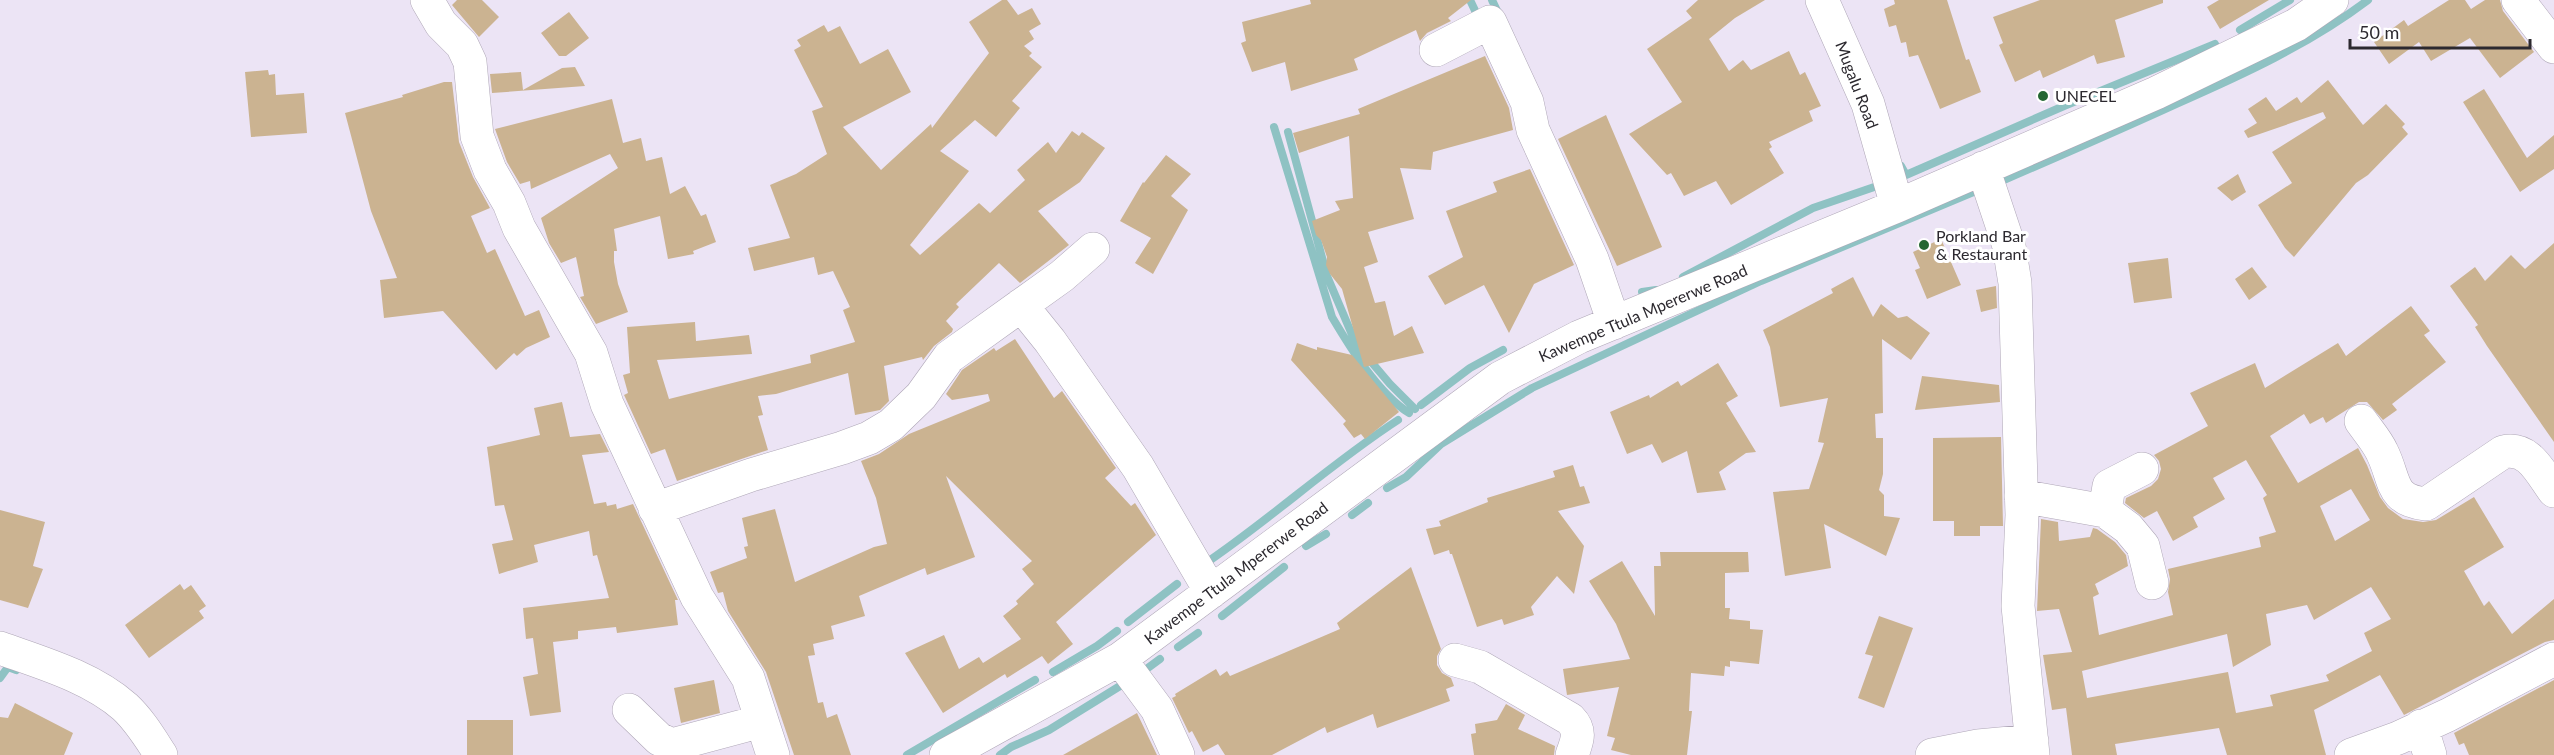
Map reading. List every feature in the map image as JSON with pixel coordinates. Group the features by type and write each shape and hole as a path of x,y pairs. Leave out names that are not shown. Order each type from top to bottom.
{"street":[{"path":"427,0 441,24 462,45 470,62 477,136 490,170 509,203 519,228 591,353 607,404 697,597 748,678 773,755"},
{"name":"Mugalu Road","path":"1822,0 1868,104 1897,206"},
{"name":"Kawempe Ttula Mpererwe Road","path":"946,755 1120,659 1500,378 1579,337 1897,206 2167,88 2296,25 2332,0"},
{"path":"2518,0 2554,47"},
{"path":"1436,50 1490,22 1527,102 1533,130 1592,259 1614,322"},
{"path":"1932,755 1978,746 2032,748 2018,606 2020,496 2015,283 2009,246 1983,168"},
{"path":"655,509 751,475 810,459 869,438 891,425 921,396 949,357 1062,276 1093,249"},
{"path":"1021,305 1050,341 1138,467 1211,592"},
{"path":"2361,420 2382,452 2398,494 2410,502 2426,504 2503,452 2515,449 2527,455 2554,491"},
{"path":"2105,511 2109,486 2142,469"},
{"path":"2020,496 2105,511 2128,528 2143,546 2152,583"},
{"path":"3,655 51,667 100,690 124,707 143,727 161,755"},
{"path":"1120,659 1157,709 1178,755"},
{"path":"2351,755 2398,738 2426,740 2448,715 2554,659"},
{"path":"1455,660 1480,667 1570,719 1577,726 1578,735 1572,755"},
{"path":"629,710 659,739 672,745 762,721"}],"building":[{"path":"457,0 482,0 499,17 479,37 452,5"},
{"path":"1002,0 1007,0 1018,15 1032,8 1041,24 1029,31 1034,39 1024,46 1032,53 1029,56 1042,67 1012,101 1020,108 996,137 975,120 940,151 969,171 910,245 920,255 979,203 990,213 1025,180 1017,170 1048,142 1056,153 1072,131 1079,136 1082,132 1105,148 1080,182 1038,211 1069,245 1020,283 999,263 956,304 959,307 946,321 953,329 952,332 934,346 923,360 922,357 884,366 889,401 880,410 855,415 848,373 776,394 758,396 763,415 758,416 768,450 677,481 665,449 651,454 624,395 628,393 623,375 630,373 627,327 695,322 696,341 749,335 752,354 657,360 669,399 811,363 810,355 855,342 843,310 850,307 833,271 818,275 814,257 754,271 748,248 790,238 770,185 796,174 827,154 812,111 823,107 794,50 801,46 797,40 824,25 828,32 840,26 860,64 888,49 911,92 843,127 881,170 931,124 932,128 989,53 969,22"},
{"path":"1310,0 1471,0 1448,18 1451,21 1427,33 1420,41 1416,30 1354,59 1358,70 1291,91 1285,62 1252,72 1241,43 1246,41 1242,22 1311,4"},
{"path":"1698,0 1765,0 1735,18 1709,39 1729,71 1743,60 1751,70 1789,51 1800,75 1805,72 1821,106 1809,111 1813,121 1769,142 1772,147 1769,149 1784,173 1731,205 1716,181 1684,196 1671,173 1667,175 1629,134 1682,102 1647,49 1692,18 1686,11"},
{"path":"1894,0 1947,0 1966,60 1969,59 1981,92 1940,109 1918,55 1909,57 1906,42 1901,43 1896,25 1889,27 1884,9 1895,4"},
{"path":"2040,0 2163,0 2163,3 2115,20 2125,57 2097,64 2094,55 2043,78 2040,70 2015,82 1999,45 2003,43 1993,17"},
{"path":"2219,0 2269,0 2220,29 2207,7"},
{"path":"2449,0 2465,0 2471,9 2485,0 2500,0 2503,11 2534,52 2500,78 2470,38 2431,61 2419,42 2389,64 2374,42 2404,20 2408,26"},
{"path":"569,12 589,38 566,56 559,56 541,33"},
{"path":"1485,56 1509,108 1513,130 1433,152 1431,170 1400,168 1414,219 1368,232 1378,262 1364,267 1375,303 1385,301 1394,336 1412,326 1424,353 1364,367 1342,289 1326,265 1327,257 1312,221 1340,210 1335,201 1353,198 1349,136 1299,153 1293,133 1360,114 1358,109"},
{"path":"575,67 585,86 492,93 490,74 521,72 523,90 562,68"},
{"path":"268,70 269,75 275,74 276,95 304,93 307,133 251,137 245,72"},
{"path":"2328,80 2363,125 2386,104 2405,124 2402,127 2408,134 2368,175 2356,183 2294,257 2285,248 2258,205 2292,183 2272,152 2326,118 2323,112 2248,138 2244,131 2257,123 2248,109 2266,97 2276,111 2297,97 2301,103"},
{"path":"444,82 452,82 459,142 473,177 490,208 471,216 487,253 495,249 525,316 539,310 550,337 526,348 517,356 514,353 496,370 443,311 384,318 380,280 397,278 371,211 345,113 403,97 402,95"},
{"path":"2484,89 2527,158 2554,135 2554,169 2520,192 2463,102"},
{"path":"612,99 623,143 641,138 646,161 662,157 670,194 685,186 701,216 706,214 716,242 693,251 694,254 668,259 660,216 614,229 617,251 614,251 614,262 618,284 628,312 596,324 580,297 584,296 576,257 561,263 549,243 541,218 618,168 610,154 531,189 530,181 520,184 507,162 495,129"},
{"path":"1606,115 1662,247 1617,266 1558,139"},
{"path":"1166,155 1191,174 1171,196 1188,210 1153,274 1135,263 1151,238 1120,221 1143,182"},
{"path":"1530,169 1574,265 1534,284 1509,333 1484,285 1445,305 1428,276 1463,257 1446,211 1497,192 1493,182"},
{"path":"2238,174 2246,192 2232,201 2217,188"},
{"path":"1941,239 1961,285 1927,299 1915,270 1920,268 1913,252"},
{"path":"2554,243 2554,442 2487,346 2475,327 2478,325 2450,286 2475,267 2485,281 2511,255 2525,269"},
{"path":"2168,258 2172,298 2134,303 2128,263"},
{"path":"2252,267 2267,287 2249,300 2235,279"},
{"path":"1853,277 1873,317 1881,304 1898,318 1907,316 1930,333 1911,360 1882,339 1883,413 1875,414 1876,438 1883,438 1883,474 1879,490 1884,495 1884,516 1900,518 1886,556 1824,524 1831,568 1785,576 1773,492 1809,489 1824,443 1818,442 1828,398 1780,407 1770,347 1763,330 1833,293 1831,289"},
{"path":"1996,286 1997,308 1981,312 1976,290"},
{"path":"2411,306 2430,331 2424,335 2446,362 2392,404 2397,410 2383,420 2367,402 2359,402 2326,423 2323,417 2310,424 2304,414 2270,436 2298,483 2358,448 2380,497 2388,508 2403,519 2423,522 2436,520 2474,497 2504,547 2464,571 2484,606 2489,601 2512,634 2554,599 2554,640 2545,642 2404,715 2380,675 2314,710 2326,755 2227,755 2219,728 2115,744 2117,755 2072,755 2066,708 2052,710 2043,655 2072,652 2059,609 2037,611 2041,519 2058,522 2059,541 2090,537 2093,528 2115,542 2126,555 2128,566 2095,584 2099,594 2093,597 2099,635 2173,615 2168,592 2170,579 2168,569 2261,547 2259,537 2276,532 2263,498 2267,495 2246,460 2213,478 2225,499 2193,517 2198,527 2173,541 2157,511 2144,518 2125,503 2126,498 2151,486 2158,479 2161,469 2154,455 2208,426 2190,393 2255,363 2265,388 2338,343 2346,356","holes":["2351,489 2370,520 2335,541 2320,506","2371,587 2391,619 2364,633 2372,651 2326,675 2329,681 2270,695 2273,706 2236,713 2228,672 2087,698 2082,671 2227,634 2233,667 2271,645 2266,614 2307,605 2314,620"]},
{"path":"1015,339 1054,398 1062,391 1116,468 1105,478 1131,506 1135,503 1156,535 1056,622 1073,644 1048,664 1042,656 1007,678 1005,674 943,713 905,653 944,635 959,669 979,657 983,663 1021,639 1003,616 1018,604 1016,601 1034,584 1022,569 1032,561 946,476 975,557 927,575 925,568 859,596 865,616 831,626 834,639 813,644 815,655 808,656 818,703 823,702 827,718 837,714 851,755 794,755 766,672 728,611 723,592 718,593 710,572 747,558 744,547 748,546 742,518 775,509 795,582 874,547 887,544 876,498 861,461 879,454 909,434 990,401 988,394 952,400 946,394 962,370 994,348 996,351"},
{"path":"1297,343 1317,350 1317,347 1352,355 1399,412 1365,439 1361,434 1354,438 1343,424 1346,421 1291,360"},
{"path":"1718,363 1738,396 1726,403 1756,452 1746,453 1719,472 1726,490 1697,493 1687,451 1662,463 1652,444 1627,454 1610,412 1649,395 1650,398 1678,381 1681,386"},
{"path":"1922,376 1999,385 2000,402 1915,410"},
{"path":"562,402 570,437 600,434 609,452 582,455 594,504 606,502 607,506 616,504 617,509 633,504 678,600 675,600 678,625 617,633 616,627 578,631 578,639 553,642 561,712 530,716 523,677 538,674 533,638 526,639 523,608 609,598 597,555 593,556 589,531 534,545 538,562 499,574 492,544 513,540 504,505 495,506 487,447 540,435 534,408"},
{"path":"2001,437 2003,526 1980,526 1980,536 1954,536 1954,521 1933,521 1933,438"},
{"path":"1573,465 1580,487 1584,486 1590,503 1558,511 1584,546 1574,594 1557,576 1531,607 1534,615 1504,625 1502,619 1477,627 1452,554 1449,550 1434,555 1426,529 1441,526 1439,521 1488,502 1487,498 1555,477 1553,471"},
{"path":"0,510 45,522 33,566 43,569 28,608 0,600"},
{"path":"1660,552 1748,552 1749,572 1725,573 1725,608 1730,608 1729,619 1750,621 1750,629 1763,630 1759,664 1730,661 1730,667 1725,666 1724,676 1691,673 1689,711 1692,711 1687,755 1631,755 1611,750 1615,738 1607,736 1619,687 1567,695 1563,669 1630,659 1616,624 1589,581 1622,561 1655,616 1654,566 1661,566"},
{"path":"1411,567 1441,649 1437,656 1437,665 1442,673 1451,678 1454,686 1446,689 1450,701 1377,728 1373,714 1327,733 1325,727 1272,755 1225,755 1218,744 1203,752 1192,731 1189,733 1172,698 1176,696 1175,694 1216,669 1220,676 1227,671 1230,676 1340,629 1337,623"},
{"path":"180,584 184,590 191,585 206,606 199,611 204,618 149,658 125,625"},
{"path":"1879,616 1913,628 1884,708 1858,698 1873,656 1865,654"},
{"path":"714,680 720,713 681,723 674,688"},
{"path":"2554,680 2554,755 2469,755 2464,743 2459,745 2454,733"},
{"path":"15,703 73,733 64,755 0,755 0,717 8,718"},
{"path":"1506,704 1525,715 1518,729 1555,746 1554,755 1474,755 1471,734 1476,733 1475,724 1497,720"},
{"path":"1137,713 1157,755 1063,755 1109,729"},
{"path":"467,720 513,720 513,755 467,755"}],"waterway":[{"path":"1470,0 1480,21"},
{"path":"1492,0 1499,15"},
{"path":"2240,30 2290,0"},
{"path":"1997,183 2250,70 2323,31 2368,0"},
{"path":"1901,166 1906,175 2064,106 2215,44"},
{"path":"1274,127 1332,317 1376,382 1409,413"},
{"path":"1288,132 1327,276 1356,344 1415,409"},
{"path":"1683,277 1813,208 1883,184"},
{"path":"1387,488 1406,477 1441,444 1532,388 1761,281 1983,188"},
{"path":"1642,292 1656,290"},
{"path":"1421,405 1470,368 1503,350"},
{"path":"1203,565 1398,420"},
{"path":"1352,515 1368,503"},
{"path":"1306,546 1326,534"},
{"path":"1222,616 1284,567"},
{"path":"1128,622 1177,584"},
{"path":"1053,672 1097,646 1117,631"},
{"path":"1178,647 1198,633"},
{"path":"1141,673 1160,659"},
{"path":"0,678 8,667 16,670"},
{"path":"907,755 1035,680"},
{"path":"1000,755 1011,747 1049,730 1120,686"}],"place":[{"name":"UNECEL","path":"2043,96"},
{"name":"Porkland Bar & Restaurant","path":"1924,245"}]}
